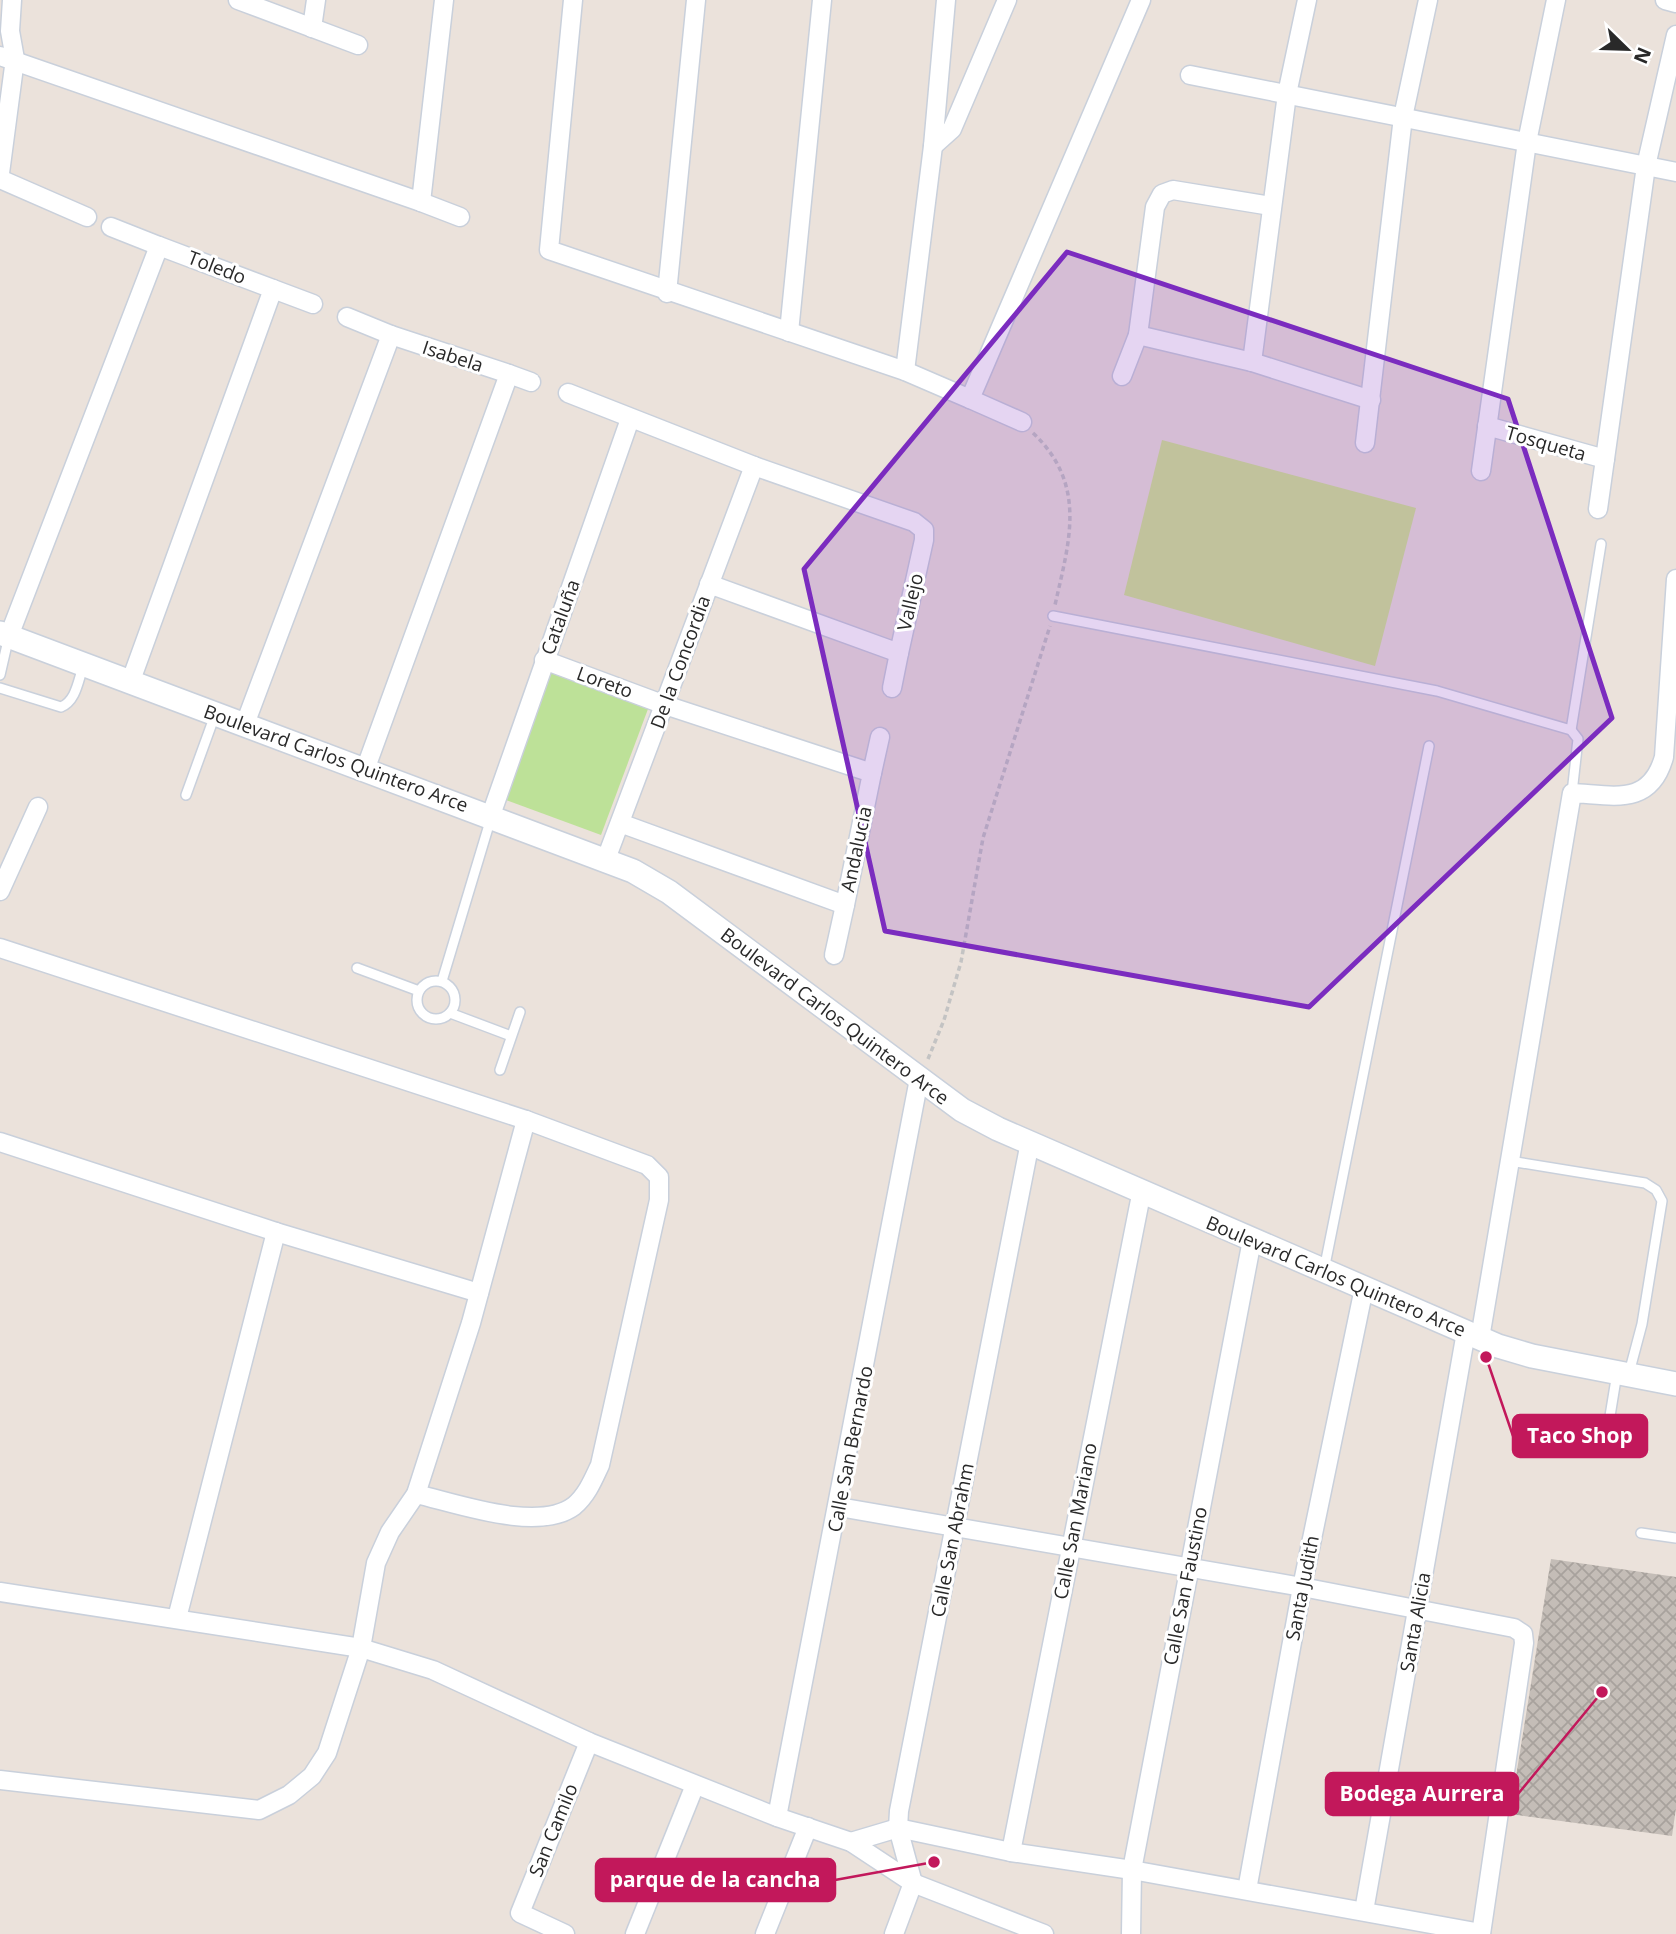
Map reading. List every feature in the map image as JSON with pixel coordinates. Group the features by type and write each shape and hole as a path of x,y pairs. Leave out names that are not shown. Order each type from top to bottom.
{"street":[{"path":"0,173 5,54 12,0"},
{"path":"238,0 358,45"},
{"path":"312,28 316,0"},
{"path":"421,202 444,0"},
{"path":"573,0 547,249 667,293 905,371 1021,422"},
{"path":"667,293 696,0"},
{"path":"789,332 822,0"},
{"path":"905,371 933,146 946,0"},
{"path":"933,146 952,129 1007,0"},
{"path":"970,398 1140,0"},
{"path":"1252,362 1287,94 1307,0"},
{"path":"1365,443 1403,117 1428,0"},
{"path":"1481,471 1527,142 1556,0"},
{"path":"1665,0 1676,3"},
{"path":"1598,509 1646,166 1676,35"},
{"path":"5,54 460,217"},
{"path":"1190,75 1676,172"},
{"path":"0,179 87,216"},
{"path":"1122,376 1138,335 1155,207 1161,194 1173,190 1271,206"},
{"name":"Toledo","path":"111,227 313,304"},
{"path":"5,635 159,246"},
{"path":"130,683 273,289"},
{"name":"Isabela","path":"347,317 391,335 509,374 365,770"},
{"path":"245,724 391,335"},
{"path":"1138,335 1252,362 1371,400"},
{"path":"509,374 531,382"},
{"path":"568,393 754,466"},
{"name":"Cataluña","path":"491,815 630,419"},
{"name":"Tosqueta","path":"1487,426 1605,459"},
{"name":"De la Concordia","path":"606,859 754,466"},
{"name":"Vallejo","path":"709,584 899,653 924,530 914,523 754,466"},
{"path":"1572,793 1629,796 1642,791 1660,771 1664,757 1676,579"},
{"name":"Boulevard Carlos Quintero Arce","path":"5,635 606,859 669,892 962,1110 1030,1142 1323,1272 1473,1335 1532,1356 1676,1384"},
{"path":"892,688 899,653"},
{"name":"Loreto","path":"544,660 665,705"},
{"path":"665,705 872,773"},
{"name":"Andalucia","path":"620,824 845,905 880,737"},
{"name":"Santa Alicia","path":"1364,1911 1417,1609 1510,1161 1572,793"},
{"path":"0,891 38,807"},
{"path":"834,955 845,905"},
{"path":"0,948 526,1120 647,1165 659,1177 659,1200 600,1465 589,1489 572,1507 550,1515 517,1517 416,1494"},
{"name":"Calle San Bernardo","path":"777,1817 839,1507 919,1079"},
{"path":"0,1780 259,1810 289,1795 312,1776 327,1753 361,1648 376,1563 390,1532 416,1494 479,1293 526,1120"},
{"path":"0,1142 276,1232 479,1293"},
{"name":"Calle San Abrahm","path":"913,1883 898,1828 1030,1142"},
{"name":"Calle San Mariano","path":"1011,1852 1142,1190"},
{"path":"177,1618 276,1232"},
{"name":"Calle San Faustino","path":"1131,1934 1132,1870 1252,1240"},
{"name":"Santa Judith","path":"1247,1889 1302,1587 1364,1288"},
{"path":"839,1507 1302,1587 1514,1628 1522,1634 1524,1643 1481,1934 1247,1889 1011,1852 898,1828 851,1842"},
{"path":"0,1591 361,1648 453,1677 589,1742 777,1817 851,1842 913,1883 1024,1930 1044,1934"},
{"name":"San Camilo","path":"565,1934 523,1917 520,1911 589,1742"},
{"path":"635,1934 695,1785"},
{"path":"765,1934 808,1827"},
{"path":"894,1934 913,1883"}],"lane":[{"path":"1571,730 1601,544"},
{"path":"1053,616 1437,691 1571,730 1578,739 1572,793"},
{"path":"0,675 5,635"},
{"path":"0,688 8,693 61,707 68,705 74,695 83,665"},
{"path":"186,795 215,714"},
{"path":"1323,1272 1429,746"},
{"path":"442,981 491,815"},
{"path":"357,968 419,991"},
{"path":"442,981 448,984 455,995 454,1008 438,1019 425,1016 417,1005 419,991 428,982 442,981"},
{"path":"500,1070 520,1012"},
{"path":"450,1013 511,1036"},
{"path":"1510,1161 1645,1183 1656,1191 1662,1201 1642,1324 1610,1416"},
{"path":"1640,1533 1676,1538"}],"path":[{"path":"919,1079 944,1020 961,962 983,838 1053,616 1070,543 1072,514 1059,466 1042,441 1021,422"}],"highlighted area":[{"path":"1067,252 1508,399 1612,718 1309,1007 885,931 804,569"}],"green space":[{"path":"1162,440 1416,508 1375,666 1124,595"},
{"path":"547,671 648,709 601,835 503,799"}],"building":[{"path":"1551,1559 1676,1577 1676,1808 1672,1836 1510,1814"}],"place":[{"name":"Taco Shop","path":"1486,1357"},
{"name":"Bodega Aurrera","path":"1602,1692"},
{"name":"parque de la cancha","path":"934,1862"}]}
